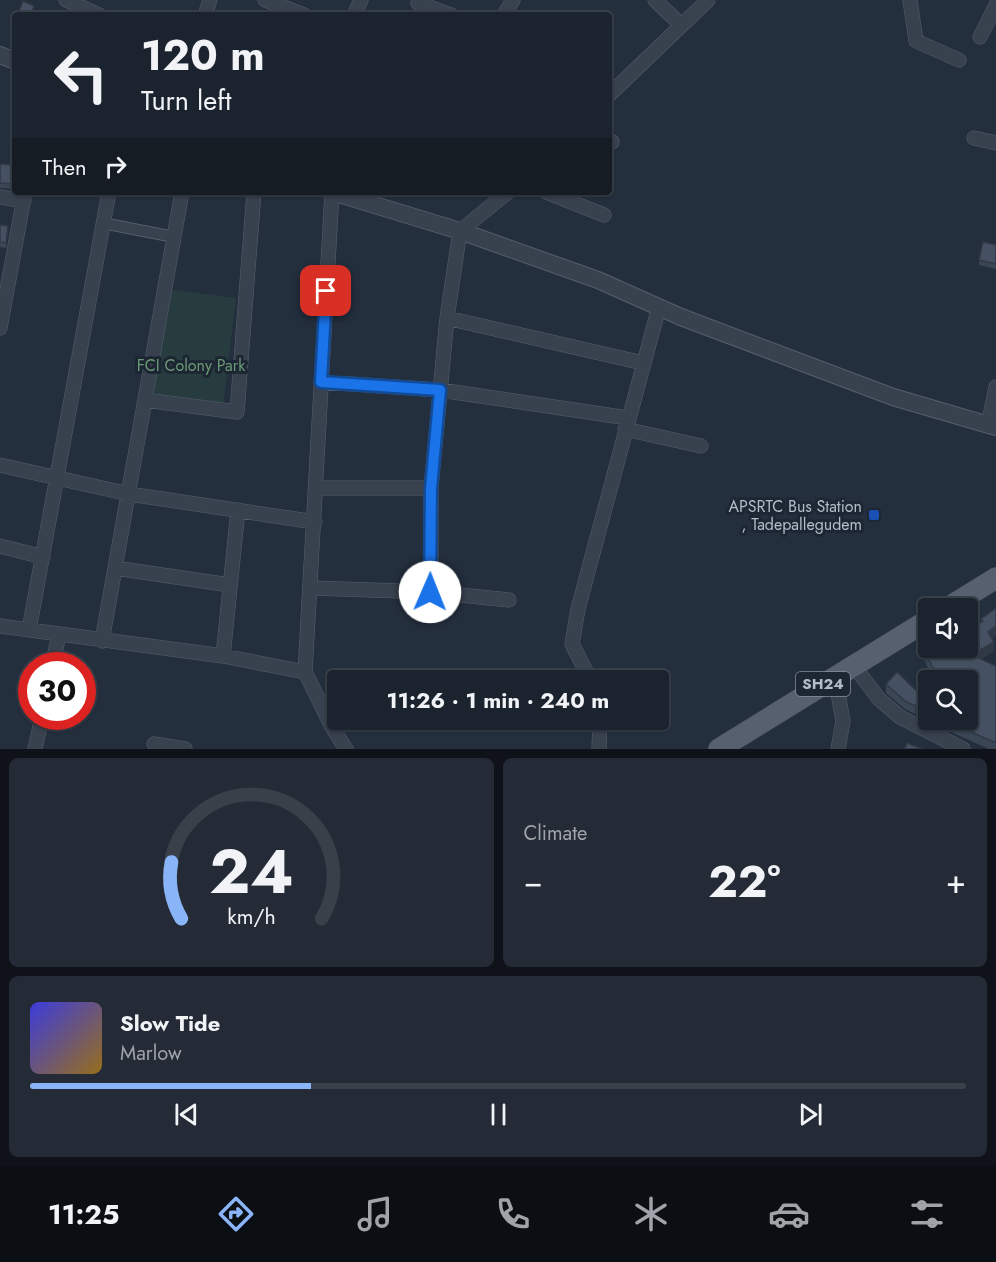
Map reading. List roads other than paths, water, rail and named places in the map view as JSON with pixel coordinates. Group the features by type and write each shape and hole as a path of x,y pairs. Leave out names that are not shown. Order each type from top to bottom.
{"main road":[{"path":"964,598 996,578"},
{"path":"978,601 996,590"},
{"name":"SH24","path":"719,749 918,626"},
{"name":"SH24","path":"742,749 918,638"}],"street":[{"path":"66,0 92,12"},
{"path":"266,0 296,12"},
{"path":"655,0 681,25"},
{"path":"612,92 708,0"},
{"path":"909,0 916,41 959,60"},
{"path":"980,37 996,4"},
{"path":"416,6 439,12"},
{"path":"974,138 996,143"},
{"path":"29,630 108,195"},
{"path":"102,641 181,195"},
{"path":"145,400 237,412 254,195"},
{"path":"332,195 305,672 346,749"},
{"path":"342,195 460,231 598,280 659,307 893,397 992,426 996,387"},
{"path":"430,592 431,488 447,318 460,231 504,195"},
{"path":"554,195 604,215"},
{"path":"0,197 24,196 0,328"},
{"path":"103,223 174,237"},
{"path":"585,670 572,644 578,609 659,307"},
{"path":"447,318 643,363"},
{"path":"321,382 440,390 626,424 701,446"},
{"path":"0,465 129,494 315,522"},
{"path":"316,488 431,488"},
{"path":"223,657 238,510"},
{"path":"0,546 43,557"},
{"path":"115,568 230,585"},
{"path":"310,588 430,592 509,600"},
{"path":"0,626 223,657 305,672"},
{"path":"55,652 59,634"},
{"path":"860,674 879,699 900,717 963,749"},
{"path":"837,688 843,721 838,749"},
{"path":"35,749 39,730"},
{"path":"599,749 600,730"},
{"path":"154,744 185,749"}],"place":[{"name":"APSRTC Bus Station , Tadepallegudem","path":"874,515"}],"park label":[{"name":"FCI Colony Park","path":"191,365"}]}
